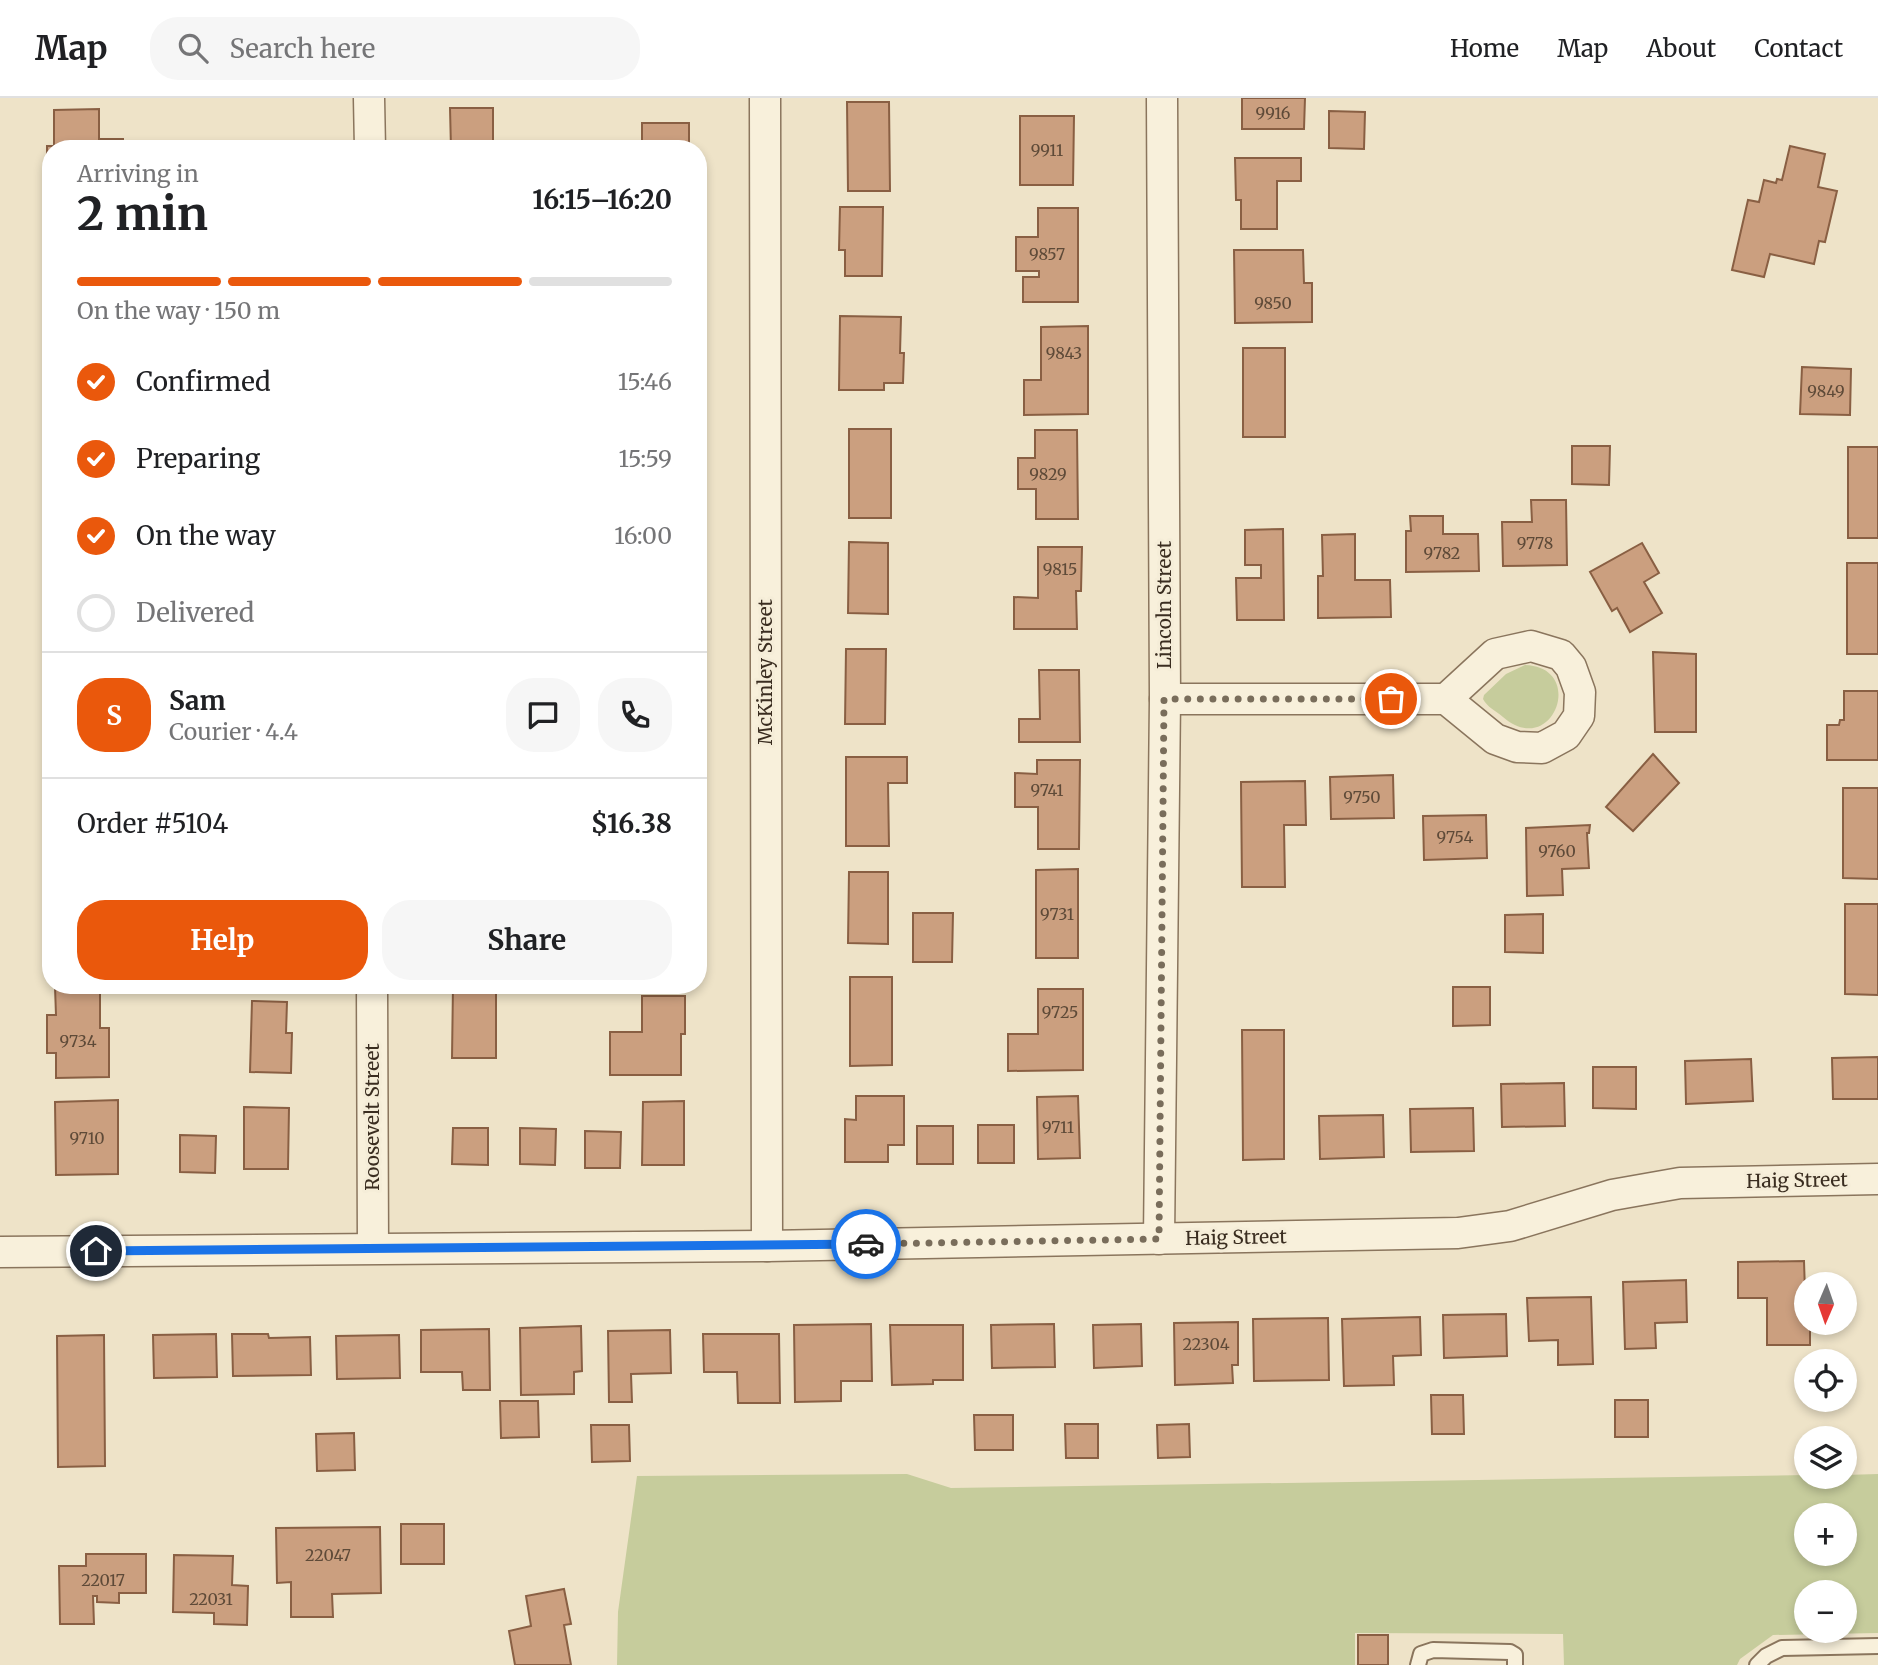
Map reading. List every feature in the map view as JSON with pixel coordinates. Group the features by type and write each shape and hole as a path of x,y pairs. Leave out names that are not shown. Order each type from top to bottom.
{"street":[{"path":"369,98 370,140"},
{"name":"McKinley Street","path":"765,98 766,1246"},
{"name":"Lincoln Street","path":"1159,1239 1164,699 1162,98"},
{"path":"1164,699 1446,699"},
{"name":"Roosevelt Street","path":"372,994 373,1248"},
{"name":"Haig Street","path":"0,1252 766,1246 1458,1233 1510,1226 1612,1195 1680,1183 1878,1179"}],"lane":[{"path":"1758,1665 1766,1656 1782,1648 1878,1646"},
{"path":"1418,1665 1421,1654 1433,1650 1510,1652 1515,1655 1515,1665"}],"green space":[{"path":"1525,665 1544,670 1555,680 1558,694 1556,708 1548,720 1536,727 1521,727 1492,709 1483,699 1506,674"},
{"path":"907,1474 951,1488 1794,1475 1794,1489 1857,1489 1857,1475 1878,1474 1878,1633 1857,1633 1857,1580 1794,1580 1794,1635 1773,1635 1740,1659 1737,1665 1564,1665 1563,1634 1355,1633 1355,1665 617,1665 618,1612 637,1476"}],"building":[{"path":"1242,98 1305,98 1304,129 1242,129"},
{"path":"847,102 889,102 890,191 848,191"},
{"path":"450,108 493,108 493,140 451,140"},
{"path":"99,109 99,139 123,140 54,140 54,110"},
{"path":"1329,111 1365,112 1364,149 1329,148"},
{"path":"1020,116 1074,116 1073,185 1020,185"},
{"path":"642,123 689,123 689,140 642,140"},
{"path":"1790,146 1825,154 1818,187 1837,191 1825,242 1819,241 1814,264 1770,254 1764,277 1732,270 1748,200 1759,202 1764,180 1776,183 1777,179 1782,180"},
{"path":"1235,158 1301,158 1301,181 1277,181 1277,229 1241,229 1241,200 1236,200"},
{"path":"840,207 883,207 882,276 845,276 845,250 839,250"},
{"path":"1038,208 1078,208 1078,302 1023,302 1023,277 1039,277 1039,271 1016,271 1016,237 1038,237"},
{"path":"1234,250 1303,250 1304,283 1312,283 1312,322 1235,323"},
{"path":"840,316 901,317 903,383 884,383 884,390 839,390"},
{"path":"1088,326 1088,414 1024,415 1024,380 1041,380 1041,327"},
{"path":"1243,348 1285,348 1285,437 1243,437"},
{"path":"1802,367 1851,369 1850,415 1800,414"},
{"path":"849,429 891,429 891,518 849,518"},
{"path":"1035,430 1077,430 1078,519 1036,519 1036,489 1018,489 1018,458 1035,458"},
{"path":"1572,446 1610,446 1609,485 1572,484"},
{"path":"1848,447 1878,447 1878,538 1848,538"},
{"path":"1531,500 1566,500 1567,565 1503,566 1502,522 1532,522"},
{"path":"1410,516 1443,516 1443,534 1478,534 1479,571 1406,572 1406,531 1411,531"},
{"path":"1283,529 1284,620 1237,620 1236,578 1261,578 1261,565 1245,565 1245,530"},
{"path":"1355,534 1355,580 1390,580 1391,617 1318,618 1318,576 1323,576 1322,535"},
{"path":"849,542 888,543 888,614 848,613"},
{"path":"1642,543 1659,573 1644,582 1662,613 1630,632 1617,608 1612,611 1590,572"},
{"path":"1038,547 1082,547 1081,591 1076,591 1077,629 1014,629 1014,597 1038,598"},
{"path":"1847,563 1878,563 1878,654 1847,654"},
{"path":"846,649 886,649 885,724 845,724"},
{"path":"1653,652 1696,654 1696,732 1655,732"},
{"path":"1039,670 1079,670 1080,742 1019,742 1019,719 1040,719"},
{"path":"1844,691 1878,691 1878,760 1827,760 1827,725 1839,725 1840,720 1844,720"},
{"path":"1653,754 1679,783 1633,831 1606,807"},
{"path":"846,757 907,757 907,783 888,783 889,846 846,846"},
{"path":"1037,760 1080,760 1079,849 1038,849 1038,807 1015,807 1015,773 1037,774"},
{"path":"1393,775 1394,818 1331,819 1330,777"},
{"path":"1305,781 1306,825 1284,825 1285,887 1242,887 1241,782"},
{"path":"1843,788 1878,788 1878,879 1843,878"},
{"path":"1486,815 1487,858 1424,860 1423,816"},
{"path":"1590,825 1587,833 1589,868 1562,869 1563,895 1527,896 1526,828"},
{"path":"1078,869 1078,958 1036,958 1036,870"},
{"path":"849,872 888,872 888,944 848,943"},
{"path":"1845,904 1878,904 1878,995 1845,994"},
{"path":"913,913 953,913 952,962 913,962"},
{"path":"1543,914 1543,953 1505,952 1505,915"},
{"path":"850,977 892,977 892,1065 850,1066"},
{"path":"1453,987 1490,987 1490,1025 1453,1026"},
{"path":"1038,989 1083,989 1083,1070 1008,1071 1008,1034 1038,1034"},
{"path":"55,994 100,994 100,1028 109,1028 109,1077 56,1078 56,1053 47,1053 47,1015 56,1015"},
{"path":"453,994 496,994 496,1058 452,1058"},
{"path":"642,996 685,996 681,1075 610,1075 610,1032 642,1032"},
{"path":"252,1001 287,1002 286,1033 292,1033 291,1073 250,1072"},
{"path":"1242,1030 1284,1030 1284,1159 1243,1160"},
{"path":"1878,1057 1878,1099 1833,1099 1832,1058"},
{"path":"1751,1059 1753,1101 1686,1104 1685,1061"},
{"path":"1593,1067 1636,1067 1636,1109 1593,1108"},
{"path":"1564,1083 1565,1126 1502,1127 1501,1084"},
{"path":"856,1096 904,1096 904,1145 888,1145 888,1162 845,1162 845,1119 856,1120"},
{"path":"1078,1096 1080,1158 1038,1159 1037,1097"},
{"path":"118,1100 118,1174 56,1175 55,1102"},
{"path":"684,1101 684,1165 642,1165 643,1102"},
{"path":"244,1107 289,1108 288,1169 244,1169"},
{"path":"1473,1108 1474,1151 1411,1152 1410,1109"},
{"path":"1383,1115 1384,1157 1320,1159 1319,1116"},
{"path":"978,1125 1014,1125 1014,1163 978,1163"},
{"path":"917,1126 953,1126 953,1164 917,1164"},
{"path":"453,1128 488,1128 488,1165 452,1164"},
{"path":"520,1128 556,1129 555,1165 520,1164"},
{"path":"585,1131 621,1132 620,1168 585,1168"},
{"path":"180,1135 216,1136 215,1173 180,1172"},
{"path":"1804,1261 1804,1272 1794,1272 1794,1335 1810,1335 1810,1345 1767,1345 1767,1298 1738,1298 1738,1262"},
{"path":"1686,1280 1687,1322 1655,1323 1656,1348 1625,1349 1623,1282"},
{"path":"1591,1297 1593,1364 1558,1365 1558,1340 1529,1341 1527,1298"},
{"path":"1506,1314 1507,1356 1444,1358 1443,1315"},
{"path":"1420,1317 1421,1355 1393,1356 1394,1385 1344,1386 1342,1319"},
{"path":"1328,1318 1329,1380 1254,1381 1253,1319"},
{"path":"1238,1322 1238,1365 1232,1365 1233,1383 1175,1385 1174,1323"},
{"path":"871,1324 872,1381 841,1381 841,1401 795,1402 794,1325"},
{"path":"1054,1324 1055,1367 992,1368 991,1325"},
{"path":"1141,1324 1142,1366 1094,1368 1093,1325"},
{"path":"890,1325 963,1325 963,1380 933,1380 933,1384 892,1385"},
{"path":"581,1326 582,1371 574,1372 574,1394 521,1395 520,1328"},
{"path":"489,1329 490,1390 463,1390 462,1372 421,1372 421,1330"},
{"path":"670,1330 671,1373 631,1374 632,1402 609,1402 608,1331"},
{"path":"216,1334 217,1377 154,1378 153,1335"},
{"path":"232,1334 268,1334 269,1338 310,1337 311,1375 233,1376"},
{"path":"703,1334 779,1334 780,1403 738,1403 737,1372 704,1372"},
{"path":"104,1335 105,1466 58,1467 57,1336"},
{"path":"399,1335 400,1378 337,1379 336,1336"},
{"path":"1431,1395 1463,1395 1464,1434 1432,1434"},
{"path":"1615,1400 1648,1400 1648,1437 1615,1437"},
{"path":"500,1401 538,1401 539,1437 501,1438"},
{"path":"974,1415 1013,1415 1013,1450 975,1450"},
{"path":"1065,1424 1098,1424 1098,1458 1066,1458"},
{"path":"1189,1424 1190,1457 1158,1458 1157,1425"},
{"path":"591,1425 629,1425 630,1461 592,1462"},
{"path":"354,1433 355,1470 317,1471 316,1434"},
{"path":"401,1524 444,1524 444,1564 401,1564"},
{"path":"380,1527 381,1593 332,1594 333,1617 291,1617 291,1582 277,1583 276,1528"},
{"path":"86,1554 146,1554 146,1593 119,1593 119,1603 97,1602 97,1596 93,1596 94,1624 60,1624 59,1566 86,1566"},
{"path":"174,1555 233,1556 232,1585 248,1586 247,1625 214,1624 214,1613 173,1612"},
{"path":"564,1589 571,1624 564,1625 571,1665 515,1665 509,1631 531,1626 526,1596"},
{"path":"1358,1635 1388,1635 1388,1665 1358,1665"}],"way so far":[{"path":"866,1244 1159,1239 1164,699 1391,699"}],"route":[{"path":"96,1251 866,1244"}]}
